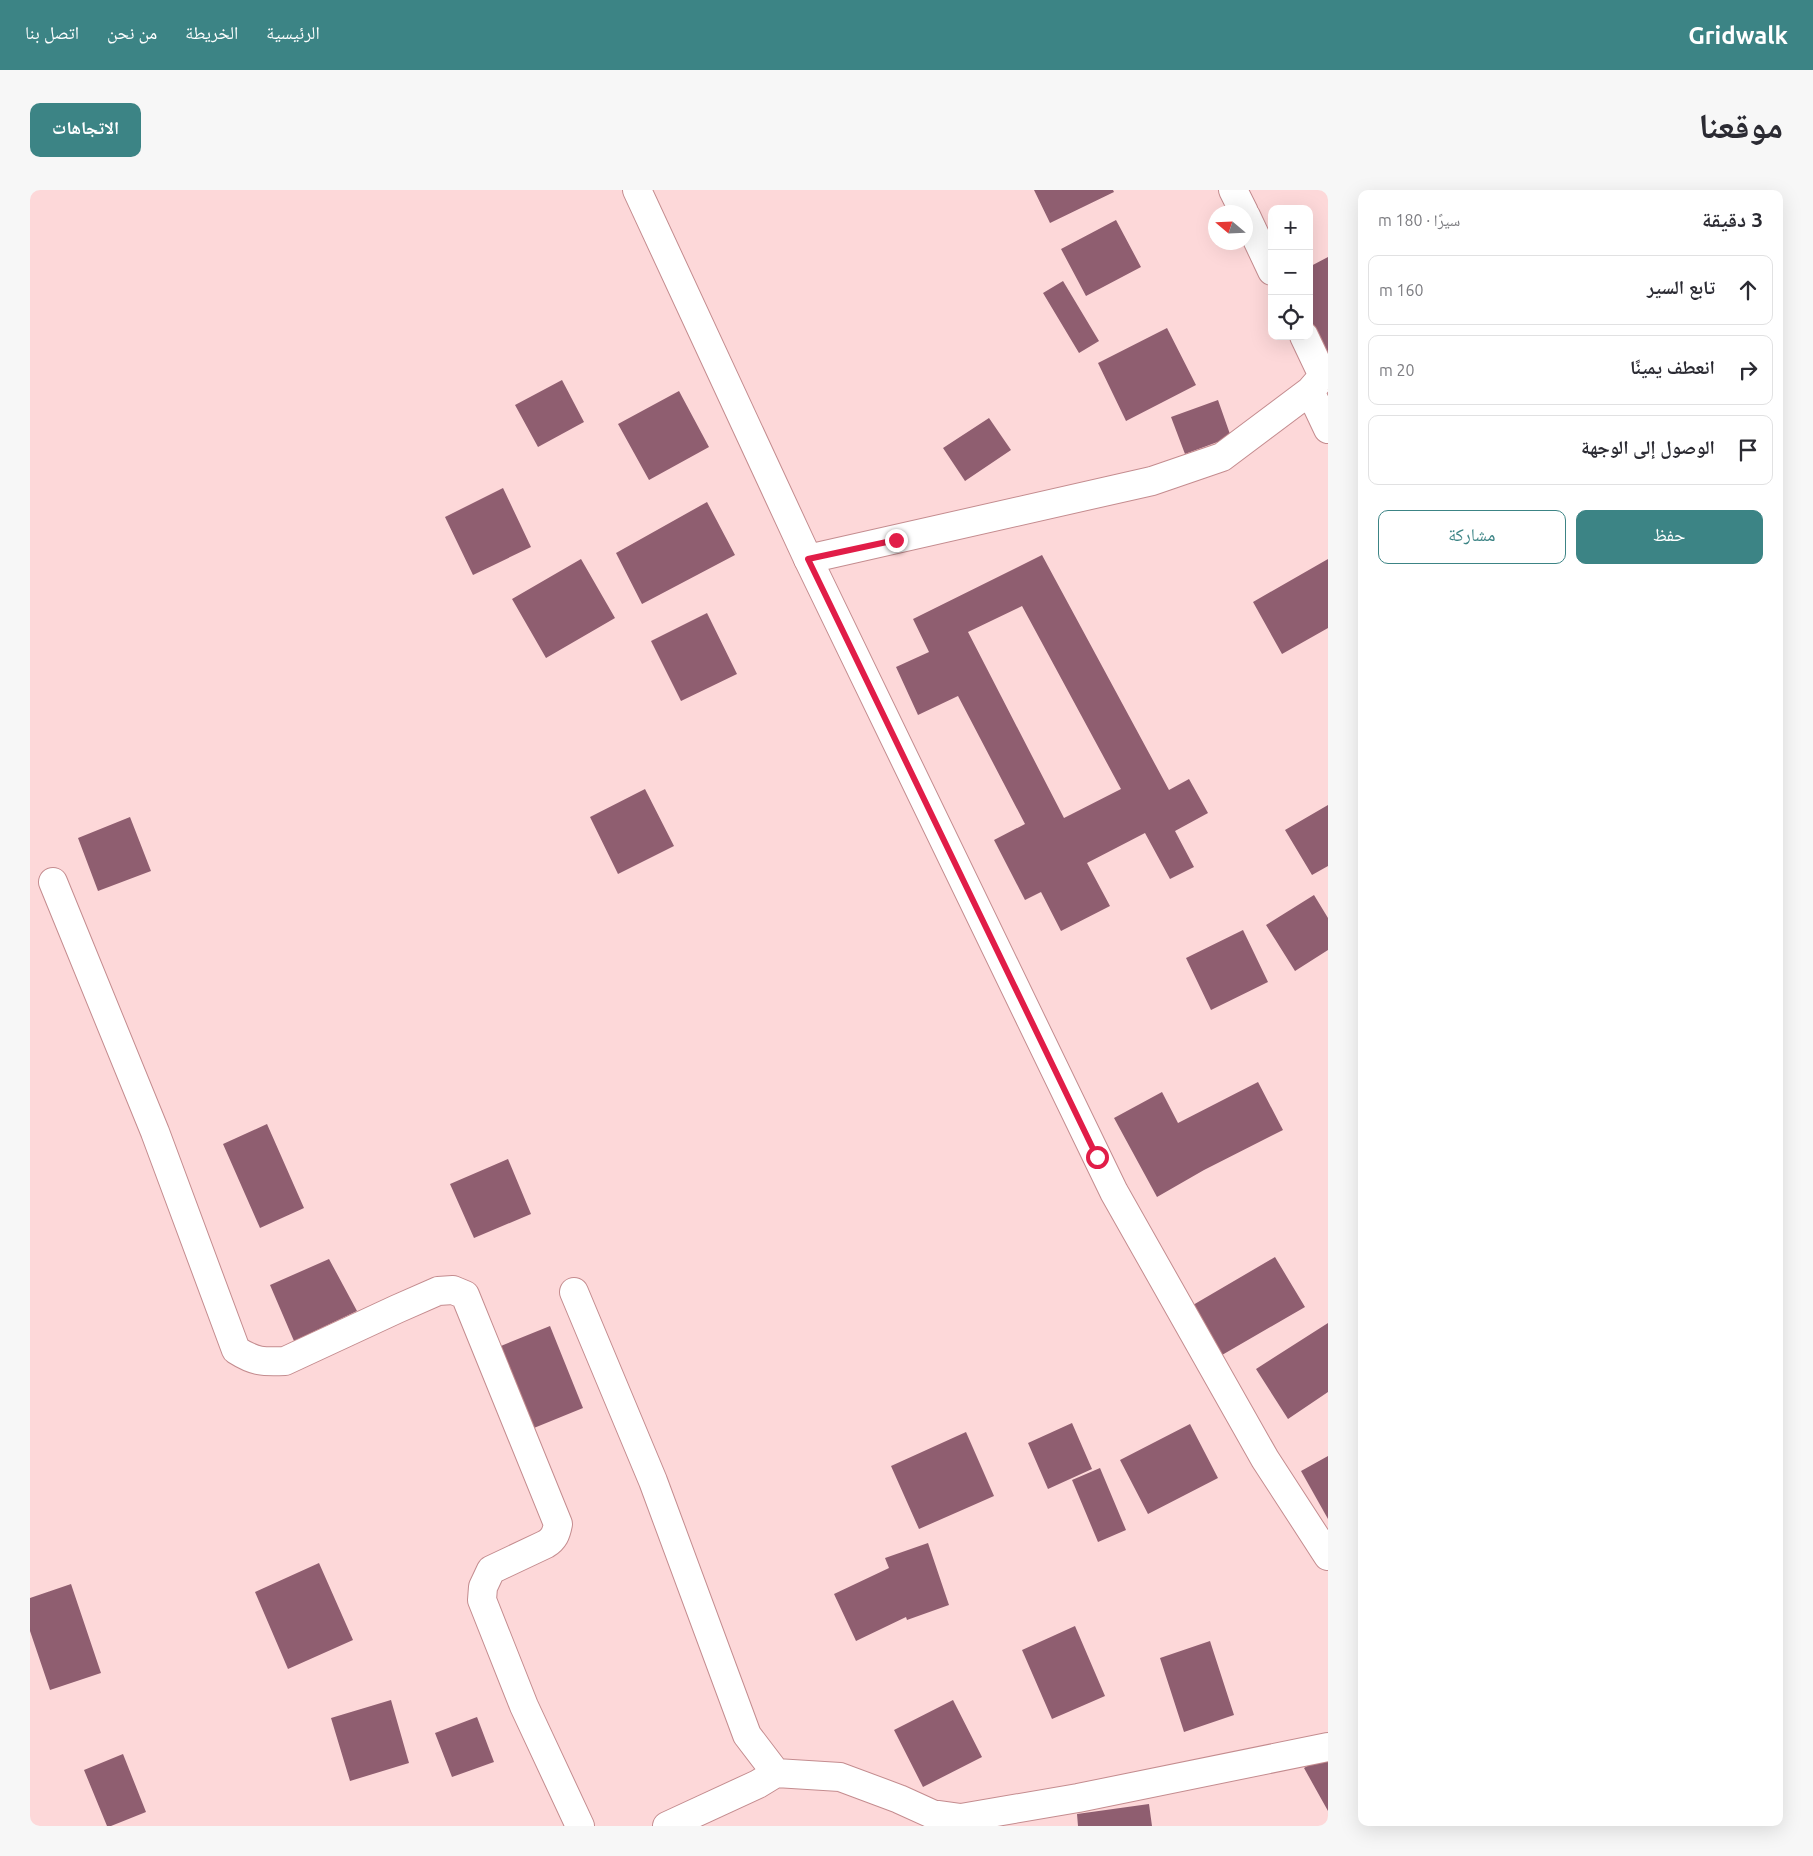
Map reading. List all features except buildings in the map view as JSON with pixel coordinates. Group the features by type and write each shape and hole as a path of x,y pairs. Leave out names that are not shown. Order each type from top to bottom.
{"street":[{"path":"637,190 808,559 1114,1192 1265,1459 1328,1556"},
{"path":"1233,190 1240,205"},
{"path":"1253,231 1268,263"},
{"path":"1305,340 1320,380 1328,429"},
{"path":"808,559 1152,481 1222,457 1320,380"},
{"path":"53,882 155,1132 236,1350 250,1359 266,1362 286,1361 397,1308 438,1291 453,1290 465,1295 558,1524 553,1539 546,1544 491,1570 483,1587 482,1600 524,1706 580,1826"},
{"path":"574,1292 653,1481 747,1735 776,1773"},
{"path":"667,1826 758,1784 776,1773 840,1777 899,1799 933,1820 961,1818 1059,1801 1328,1747"}],"route":[{"path":"896,540 808,559 1097,1157"}]}
